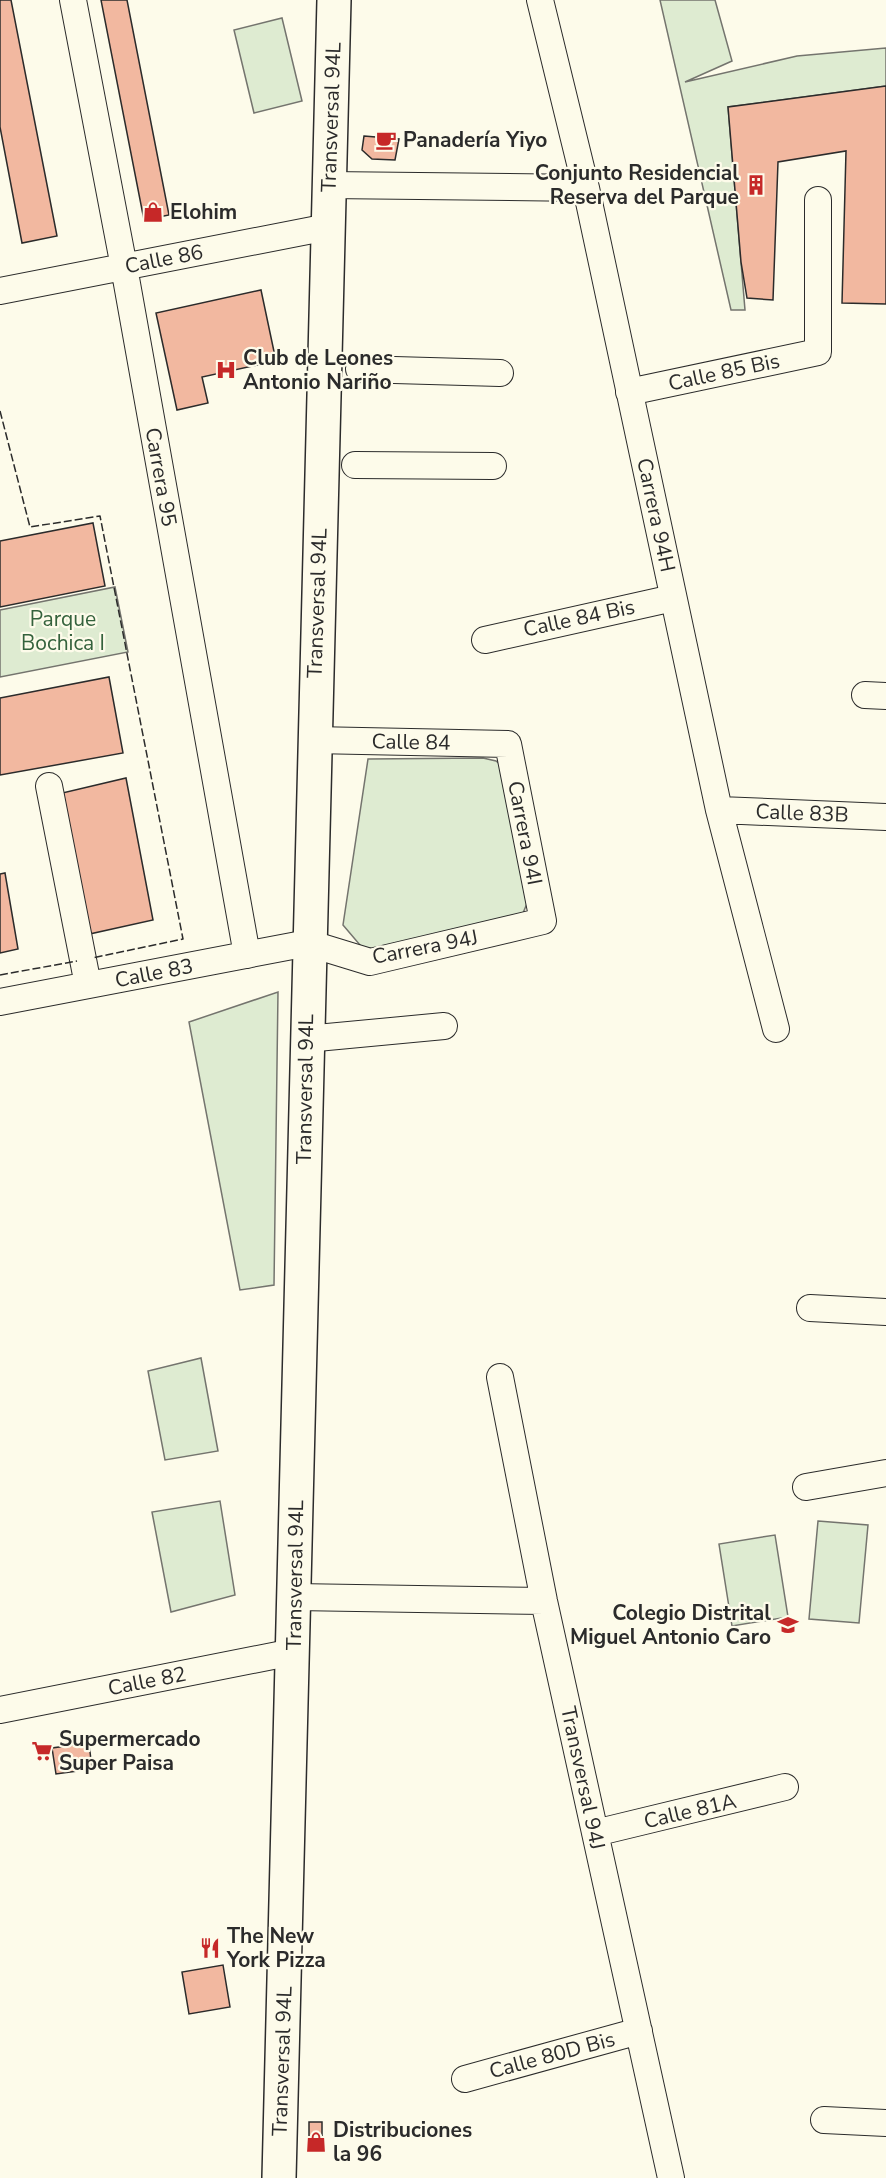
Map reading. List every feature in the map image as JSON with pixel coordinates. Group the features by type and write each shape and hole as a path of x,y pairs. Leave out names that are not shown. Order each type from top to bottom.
{"main road":[{"name":"Transversal 94L","path":"286,2175 293,1652 308,943 334,0"}],"street":[{"name":"Carrera 95","path":"73,0 124,267 247,955"},
{"name":"Carrera 94H","path":"540,0 586,188 719,810 776,1029"},
{"path":"328,185 586,188"},
{"name":"Calle 85 Bis","path":"629,392 818,352 818,200"},
{"name":"Calle 86","path":"0,291 327,227"},
{"path":"359,369 500,373"},
{"path":"355,465 493,466"},
{"name":"Calle 84 Bis","path":"485,640 673,598"},
{"name":"Calle 84","path":"313,740 508,744"},
{"name":"Carrera 94I","path":"508,744 543,921"},
{"path":"49,786 88,986"},
{"name":"Calle 83B","path":"719,810 886,817"},
{"name":"Carrera 94J","path":"308,943 370,962 543,921"},
{"name":"Calle 83","path":"0,1002 308,943"},
{"path":"306,1040 444,1026"},
{"path":"810,1308 886,1312"},
{"name":"Transversal 94J","path":"500,1377 544,1601 671,2178"},
{"path":"806,1487 886,1473"},
{"path":"295,1597 544,1601"},
{"name":"Calle 82","path":"0,1710 293,1652"},
{"name":"Calle 81A","path":"595,1833 785,1787"},
{"name":"Calle 80D Bis","path":"465,2079 639,2031"},
{"path":"824,2120 886,2123"}],"green space":[{"path":"660,0 715,0 732,61 685,82 797,56 886,48 886,86 728,107 745,310 731,310"},
{"path":"282,18 302,101 254,113 234,30"},
{"name":"Parque Bochica I","path":"115,587 128,652 0,677 0,610"},
{"path":"483,758 496,761 510,772 534,887 520,920 371,958 343,925 368,759"},
{"path":"278,992 274,1285 240,1290 189,1022"},
{"path":"201,1358 218,1451 165,1460 148,1371"},
{"path":"220,1501 235,1595 171,1612 152,1512"},
{"path":"818,1521 868,1525 859,1623 809,1619"},
{"path":"775,1535 788,1617 732,1626 719,1544"}],"building":[{"path":"0,0 11,0 57,236 22,243 0,127"},
{"path":"101,0 127,0 169,215 144,220"},
{"name":"Conjunto Residencial Reserva del Parque","path":"886,86 886,304 842,303 846,151 778,162 773,300 747,298 741,262 728,107"},
{"path":"364,136 399,139 395,160 372,159 362,150"},
{"path":"261,290 276,361 202,377 208,403 177,410 156,313"},
{"path":"93,523 105,586 0,607 0,541"},
{"path":"109,677 123,753 0,775 0,698"},
{"path":"126,778 153,920 85,935 58,794"},
{"path":"5,873 18,949 0,953 0,874"},
{"path":"89,1743 92,1769 56,1774 52,1748"},
{"path":"223,1965 230,2007 189,2014 182,1972"},
{"path":"309,2122 322,2122 322,2147 309,2146"}],"fence":[{"path":"0,411 30,527 100,516 183,939 92,958"},
{"path":"0,975 77,961"}],"place":[{"name":"Panadería Yiyo","path":"386,140"},
{"name":"Conjunto Residencial Reserva del Parque","path":"756,185"},
{"name":"Elohim","path":"153,212"},
{"name":"Club de Leones Antonio Nariño","path":"226,370"},
{"name":"Colegio Distrital Miguel Antonio Caro","path":"788,1625"},
{"name":"Supermercado Super Paisa","path":"42,1751"},
{"name":"The New York Pizza","path":"210,1948"},
{"name":"Distribuciones la 96","path":"316,2142"}]}
